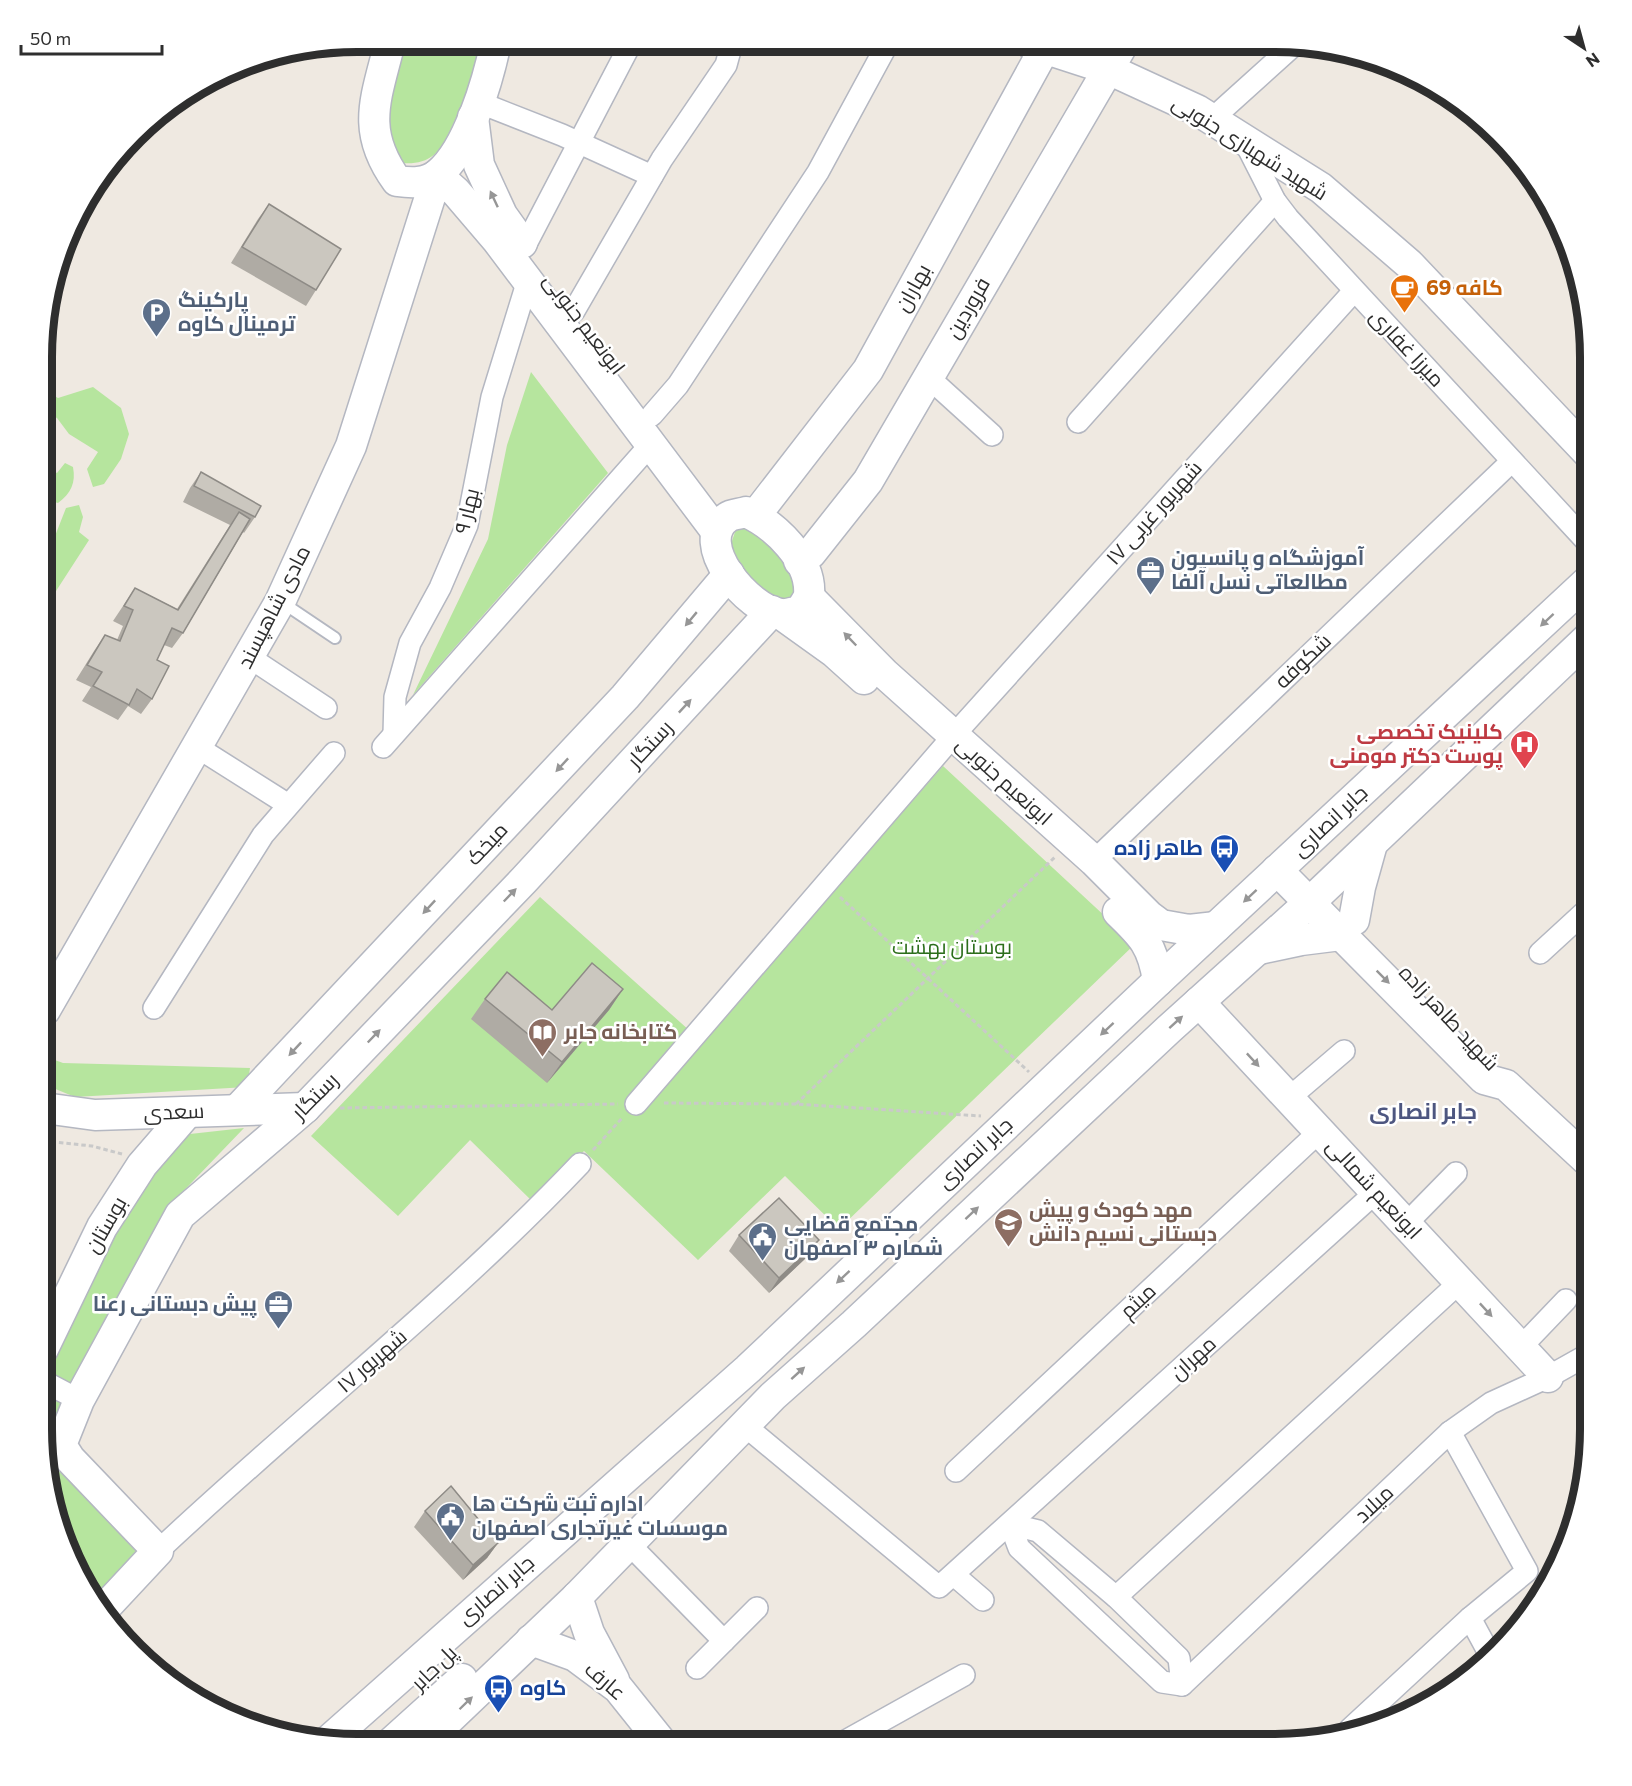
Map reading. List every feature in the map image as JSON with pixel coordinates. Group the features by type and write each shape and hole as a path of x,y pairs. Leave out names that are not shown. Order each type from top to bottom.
{"main road":[{"path":"387,52 373,108 375,138 382,160 397,182 416,183 437,175 458,150 491,66 494,52"},
{"name":"بهاران","path":"733,521 868,370 1037,52"},
{"name":"شهید شهبازی جنوبی","path":"1084,52 1115,57 1321,188 1409,264 1580,444"},
{"name":"فروردین","path":"799,561 811,553 868,481 1115,57"},
{"name":"ابونعیم جنوبی","path":"475,109 479,165 502,216 574,311 652,430"},
{"name":"ابونعیم جنوبی","path":"437,175 475,213 652,430 733,521"},
{"name":"مادی شاهپسند","path":"52,998 280,602 351,446 437,175"},
{"path":"733,521 766,521 781,536 799,561 807,573 809,597 800,611 777,613 764,609 736,586 715,550 733,521"},
{"name":"میخک","path":"238,1109 626,698 729,574"},
{"name":"جابر انصاری","path":"337,1733 748,1369 1158,981 1580,588"},
{"name":"ابونعیم جنوبی","path":"809,597 948,741 1147,940 1155,962 1158,981"},
{"name":"ابونعیم جنوبی","path":"777,613 834,652 948,741 1094,861 1161,925 1188,930 1216,927"},
{"name":"رستگار","path":"158,1551 70,1459 61,1444 79,1400 180,1215 305,1108 777,613"},
{"name":"جابر انصاری","path":"433,1734 577,1597 773,1395 854,1324 1316,896 1580,646"},
{"path":"1257,950 1348,928 1372,842"},
{"name":"شهید طاهر زاده","path":"1285,863 1348,928 1484,1079 1506,1085 1580,1154"},
{"name":"ابونعیم شمالی","path":"1199,1002 1548,1377"},
{"name":"سعدی","path":"52,1109 95,1115 305,1108"},
{"name":"بوستان","path":"52,1330 102,1227 142,1165 187,1113"},
{"name":"پل جابر","path":"363,1734 748,1369"},
{"name":"پل جابر","path":"401,1734 773,1395"},
{"path":"109,1604 158,1551"},
{"path":"577,1597 589,1633 618,1688"},
{"name":"عارف","path":"531,1640 575,1656 618,1688 655,1734"}],"street":[{"path":"525,246 626,52"},
{"path":"574,311 652,176 726,65 730,52"},
{"path":"652,430 678,385 818,172 884,52"},
{"path":"1212,119 1286,53"},
{"path":"475,109 580,143 652,176"},
{"name":"میرزا غفاری","path":"1243,140 1275,201 1354,291 1580,534"},
{"path":"1078,422 1275,201"},
{"name":"بهار ۹","path":"528,280 492,397 467,525 440,588 410,643 395,697 388,741 652,430"},
{"name":"۱۷ شهریور غربی","path":"636,1104 948,741 1354,291"},
{"path":"928,378 992,435"},
{"name":"شکوفه","path":"1094,861 1512,461"},
{"path":"249,657 326,708"},
{"path":"197,747 287,804"},
{"path":"154,1008 262,834 334,753"},
{"path":"1540,952 1580,916"},
{"path":"1289,1098 1344,1051"},
{"name":"میثم","path":"956,1471 1320,1131"},
{"name":"۱۷ شهریور","path":"158,1551 213,1499 389,1348 528,1218 580,1164"},
{"path":"1406,1224 1456,1173"},
{"name":"مهران","path":"954,1575 1376,1192"},
{"path":"1107,1630 1122,1602 1460,1282"},
{"path":"1521,1347 1566,1300"},
{"name":"میلاد","path":"1182,1685 1450,1432 1491,1403 1548,1377 1580,1359"},
{"path":"52,1386 79,1400"},
{"path":"744,1425 939,1587 954,1575 983,1600"},
{"path":"1358,1721 1470,1618 1527,1572 1450,1432"},
{"path":"1010,1524 1038,1531 1122,1602 1179,1658 1182,1685 1162,1682 1055,1582 1019,1548 1010,1524"},
{"path":"629,1544 724,1641"},
{"path":"1055,1582 1073,1561"},
{"path":"697,1668 757,1608"},
{"path":"1470,1618 1486,1648"},
{"path":"858,1734 964,1675"}],"lane":[{"path":"280,602 335,638"}],"path":[{"path":"796,1104 1048,863"},
{"path":"834,890 1016,1059"},
{"path":"580,1164 636,1104"},
{"path":"52,1141 117,1152 142,1165"}],"green space":[{"path":"398,52 481,52 449,134 435,154 423,161 400,163 387,147 386,91"},
{"path":"531,372 608,473 413,695 488,539 507,445"},
{"path":"93,387 121,408 129,434 121,459 104,484 93,487 87,469 98,452 69,434 52,415 52,394 58,398"},
{"path":"65,463 73,467 73,483 58,503 52,501 52,470 57,473"},
{"path":"79,505 83,517 79,532 89,540 52,597 52,534 55,536 66,508"},
{"path":"757,523 802,583 790,603 763,596 729,550 736,529"},
{"name":"بوستان بهشت","path":"943,766 1135,944 839,1229 785,1176 698,1260 584,1151 533,1202 470,1140 398,1216 311,1136 540,897 690,1031 834,890"},
{"path":"52,1059 63,1063 250,1068 247,1087 75,1097 53,1088"},
{"path":"244,1128 171,1204 52,1437 52,1359 123,1220 153,1171 181,1135"},
{"path":"53,1445 140,1551 100,1591 84,1563 69,1526 58,1488"},
{"path":"1396,1694 1389,1711 1360,1721"}],"building":[{"path":"269,204 341,249 316,290 242,247"},
{"path":"201,472 261,506 255,517 194,486"},
{"path":"239,512 250,519 183,633 172,628 157,660 169,666 152,699 137,689 129,705 93,686 102,672 87,665 105,635 120,641 133,610 124,606 135,588 178,610"},
{"path":"592,963 623,989 562,1062 485,999 507,972 552,1010"},
{"path":"779,1198 819,1240 779,1278 739,1235"},
{"path":"451,1486 498,1543 473,1565 425,1511"}],"place":[{"name":"کافه 69","path":"1405,314"},
{"name":"پارکینگ ترمینال کاوه","path":"157,338"},
{"name":"آموزشگاه و پانسیون مطالعاتی نسل آلفا","path":"1150,596"},
{"name":"کلینیک تخصصی پوست دکتر مومنی","path":"1524,770"},
{"name":"طاهر زاده","path":"1224,874"},
{"name":"کتابخانه جابر","path":"543,1058"},
{"name":"مهد کودک و پیش دبستانی نسیم دانش","path":"1008,1248"},
{"name":"مجتمع قضایی شماره ۳ اصفهان","path":"763,1262"},
{"name":"پیش دبستانی رعنا","path":"278,1330"},
{"name":"اداره ثبت شرکت ها موسسات غیرتجاری اصفهان","path":"451,1542"},
{"name":"کاوه","path":"499,1714"}],"district":[{"name":"جابر انصاری","path":"1423,1111"}]}
